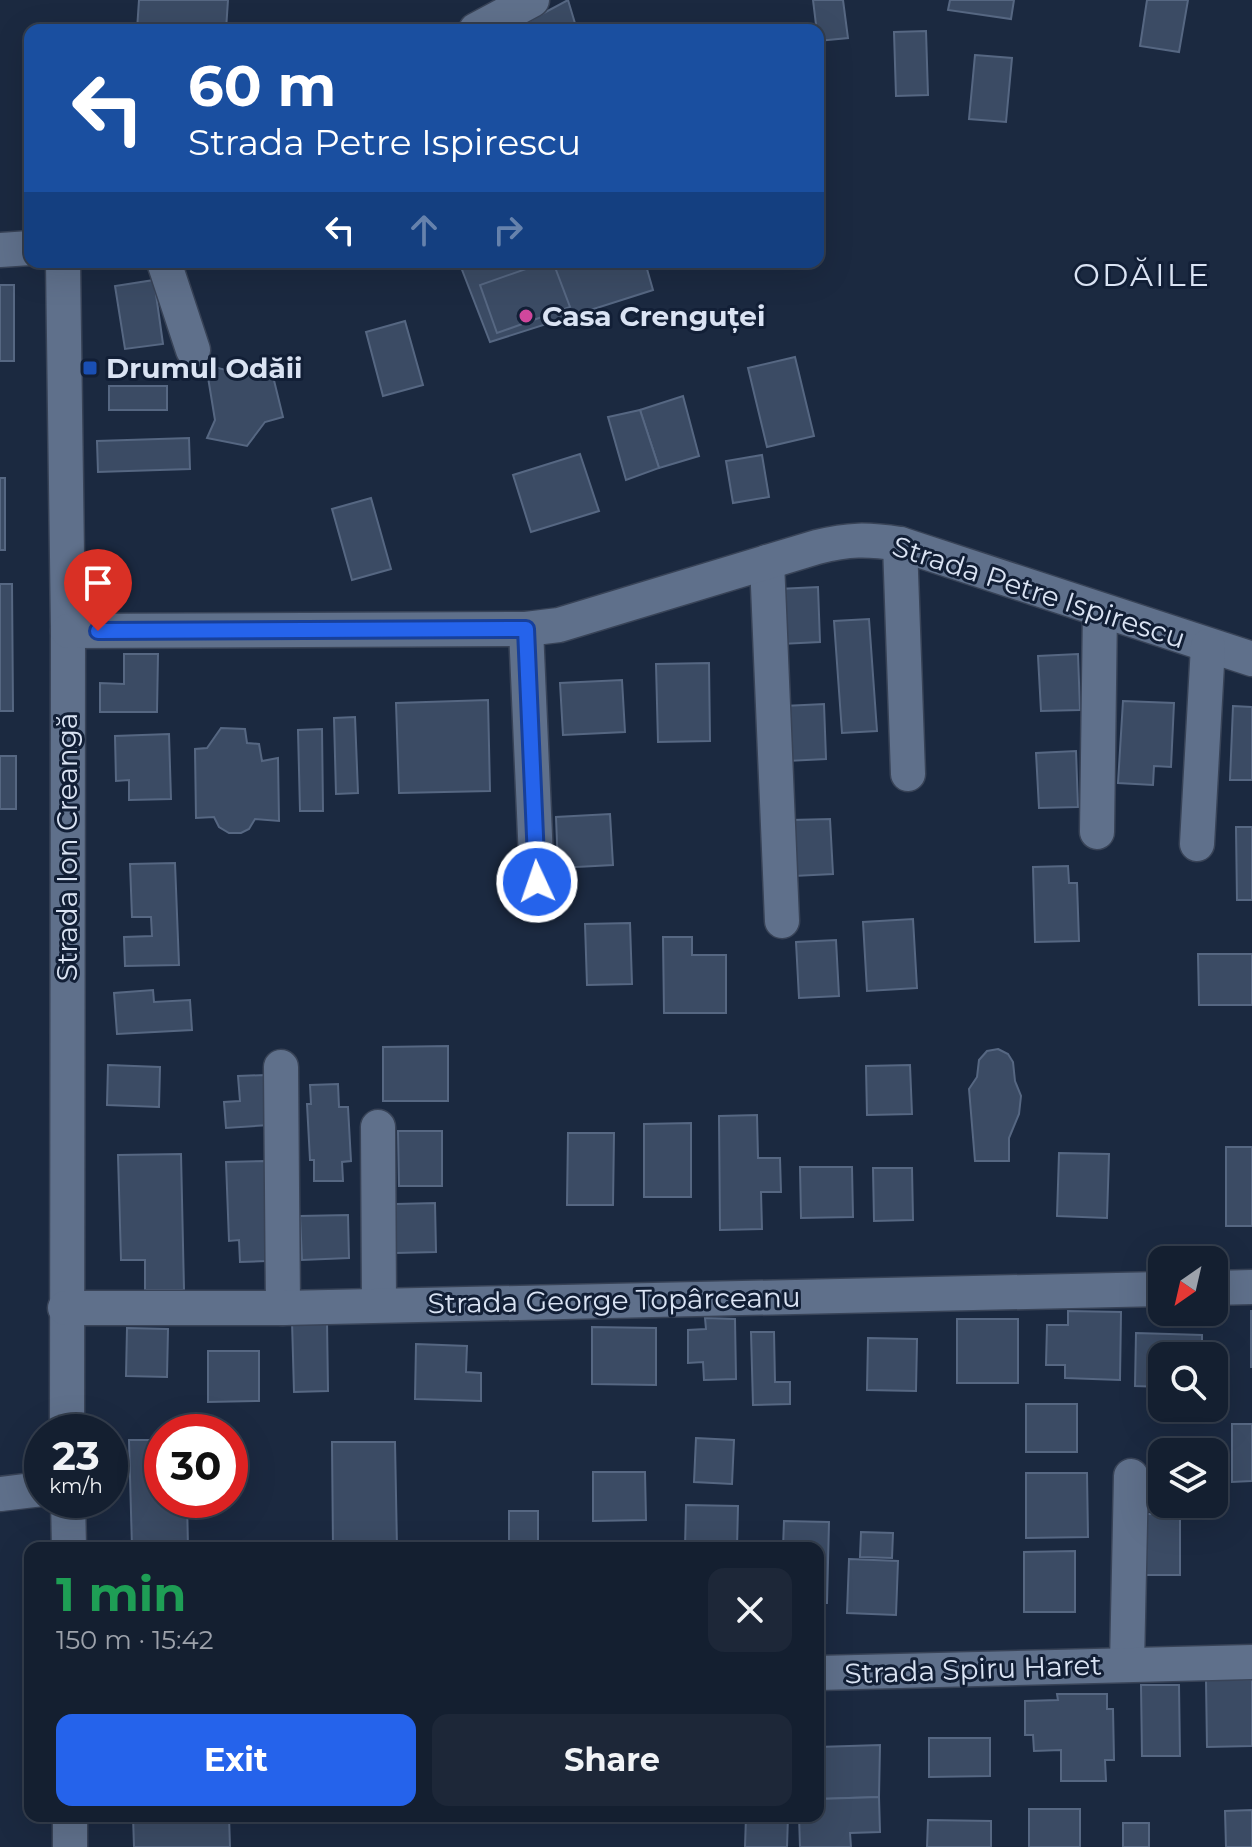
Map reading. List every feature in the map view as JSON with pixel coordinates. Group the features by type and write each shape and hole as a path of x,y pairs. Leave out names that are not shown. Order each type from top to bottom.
{"street":[{"path":"487,24 532,0"},
{"path":"0,250 24,248"},
{"name":"Strada Ion Creangă","path":"63,268 68,631 67,1414"},
{"path":"166,268 193,350"},
{"name":"Strada Petre Ispirescu","path":"68,631 526,629 559,625 848,539 900,544 1252,659"},
{"path":"900,544 908,774"},
{"path":"767,562 782,921"},
{"path":"1097,832 1100,610"},
{"path":"526,629 537,882"},
{"path":"1197,844 1208,646"},
{"path":"281,1067 283,1308"},
{"path":"378,1127 379,1305"},
{"path":"1228,1288 1252,1287"},
{"name":"Strada George Topârceanu","path":"65,1308 283,1308 1148,1289"},
{"name":"Strada Spiru Haret","path":"1127,1664 1131,1476"},
{"path":"0,1494 24,1491"},
{"path":"68,1518 69,1542"},
{"name":"Strada Spiru Haret","path":"824,1673 1252,1662"},
{"path":"70,1822 70,1847"}],"building":[{"path":"139,0 228,0 226,24 137,24"},
{"path":"568,0 575,24 523,24"},
{"path":"813,0 843,0 848,38 824,40 824,24 816,24"},
{"path":"950,0 1014,0 1011,19 948,10"},
{"path":"1147,0 1188,0 1179,52 1140,46"},
{"path":"926,31 928,95 896,96 894,32"},
{"path":"975,55 1012,58 1006,122 969,119"},
{"name":"Casa Crenguței","path":"461,268 647,268 653,290 490,342"},
{"path":"529,268 555,268 570,307 497,333 480,285"},
{"path":"154,280 163,344 125,349 115,286"},
{"path":"0,285 14,285 14,361 0,361"},
{"path":"405,321 423,385 383,396 366,332"},
{"path":"795,357 814,436 767,447 748,368"},
{"path":"270,364 283,417 265,422 247,446 207,438 215,420 206,365 250,376"},
{"path":"109,386 167,386 167,410 109,410"},
{"path":"683,396 699,456 659,468 640,410"},
{"path":"640,410 659,468 626,480 608,417"},
{"path":"189,438 190,469 98,472 97,441"},
{"path":"580,454 599,511 531,532 513,475"},
{"path":"762,455 769,497 733,503 726,461"},
{"path":"0,478 5,478 5,550 0,550"},
{"path":"371,498 391,569 352,580 332,509"},
{"path":"0,584 12,584 13,711 0,711"},
{"path":"818,587 820,642 781,644 778,589"},
{"path":"869,619 877,731 842,733 834,621"},
{"path":"124,654 158,654 157,712 100,712 100,683 124,684"},
{"path":"1078,654 1080,710 1041,711 1038,656"},
{"path":"709,663 710,741 658,742 656,664"},
{"path":"622,680 625,732 563,735 560,683"},
{"path":"488,700 490,791 399,793 396,703"},
{"path":"1123,701 1174,703 1171,767 1154,766 1153,785 1118,783"},
{"path":"824,704 826,759 787,761 784,706"},
{"path":"1233,706 1252,707 1252,780 1230,780"},
{"path":"355,717 358,793 336,794 334,718"},
{"path":"221,728 245,729 247,743 259,744 262,761 278,758 279,821 255,819 249,829 229,833 219,827 214,817 196,818 195,749 207,748"},
{"path":"322,729 323,811 300,811 298,730"},
{"path":"169,734 171,799 129,800 129,780 116,781 115,736"},
{"path":"1076,751 1078,807 1039,808 1036,753"},
{"path":"0,756 16,756 16,809 0,809"},
{"path":"610,814 613,865 558,868 556,817"},
{"path":"830,819 833,874 794,876 791,820"},
{"path":"1236,827 1252,827 1252,900 1237,900"},
{"path":"175,863 179,965 125,966 124,937 152,936 151,917 132,917 130,864"},
{"path":"1068,866 1069,883 1077,883 1079,941 1035,942 1033,867"},
{"path":"913,919 917,988 867,991 863,922"},
{"path":"630,923 632,984 587,985 585,924"},
{"path":"663,937 692,937 692,955 726,955 726,1013 664,1013"},
{"path":"836,940 839,996 799,998 796,942"},
{"path":"1198,954 1252,954 1252,1005 1199,1005"},
{"path":"153,990 154,1002 190,1000 192,1030 117,1034 114,993"},
{"path":"448,1046 448,1101 383,1101 383,1047"},
{"path":"998,1049 1008,1054 1013,1062 1015,1081 1021,1096 1019,1114 1009,1138 1009,1161 975,1161 969,1089 977,1077 979,1060 987,1051"},
{"path":"108,1065 160,1067 159,1107 107,1105"},
{"path":"910,1065 912,1114 867,1115 866,1066"},
{"path":"265,1075 269,1125 226,1128 224,1102 240,1101 238,1076"},
{"path":"338,1084 339,1107 348,1107 351,1161 342,1162 343,1181 314,1181 307,1104 311,1104 310,1085"},
{"path":"757,1115 758,1158 780,1158 781,1192 761,1192 762,1229 720,1230 719,1116"},
{"path":"691,1123 691,1197 644,1197 644,1124"},
{"path":"398,1131 442,1131 442,1186 399,1186"},
{"path":"568,1133 614,1133 613,1205 567,1205"},
{"path":"1226,1147 1252,1147 1252,1226 1226,1226"},
{"path":"1059,1153 1109,1154 1107,1218 1057,1216"},
{"path":"181,1154 184,1290 145,1290 145,1260 121,1260 118,1155"},
{"path":"267,1161 269,1238 265,1238 266,1261 240,1262 239,1240 229,1241 226,1162"},
{"path":"800,1167 852,1167 853,1217 801,1218"},
{"path":"873,1168 912,1168 913,1220 874,1221"},
{"path":"435,1203 436,1252 396,1253 396,1204"},
{"path":"348,1215 349,1258 302,1260 300,1216"},
{"path":"1068,1311 1121,1312 1120,1380 1065,1378 1065,1365 1046,1365 1047,1325 1068,1325"},
{"path":"1252,1311 1252,1367 1251,1367"},
{"path":"705,1318 735,1319 736,1379 704,1380 703,1362 688,1363 688,1330 706,1329"},
{"path":"957,1319 1018,1319 1018,1383 957,1383"},
{"path":"327,1320 328,1391 294,1392 292,1321"},
{"path":"592,1327 656,1328 656,1385 592,1384"},
{"path":"127,1328 168,1329 167,1377 126,1376"},
{"path":"751,1332 774,1332 775,1382 790,1382 790,1404 753,1405"},
{"path":"1136,1333 1202,1335 1202,1342 1148,1342 1148,1386 1135,1386"},
{"path":"868,1338 917,1339 916,1391 867,1390"},
{"path":"416,1344 467,1346 466,1372 481,1373 481,1401 415,1399"},
{"path":"208,1351 259,1351 259,1401 208,1402"},
{"path":"1026,1404 1077,1404 1077,1452 1026,1452"},
{"path":"1232,1424 1252,1424 1252,1481 1232,1482"},
{"path":"696,1438 734,1440 732,1484 694,1482"},
{"path":"129,1440 144,1440 144,1518 187,1518 188,1542 132,1542"},
{"path":"332,1442 395,1442 397,1542 333,1542"},
{"path":"593,1472 645,1472 646,1520 593,1521"},
{"path":"1026,1473 1087,1473 1088,1537 1026,1538"},
{"path":"686,1505 738,1506 737,1542 685,1542"},
{"path":"509,1511 538,1511 538,1542 509,1542"},
{"path":"1140,1514 1148,1514 1148,1518 1180,1518 1180,1575 1141,1575"},
{"path":"784,1521 829,1522 827,1603 824,1603 824,1542 783,1542"},
{"path":"861,1532 893,1533 892,1558 860,1557"},
{"path":"1075,1551 1075,1612 1024,1612 1024,1552"},
{"path":"849,1559 898,1561 896,1615 847,1613"},
{"path":"1252,1679 1252,1746 1207,1747 1206,1680"},
{"path":"1141,1685 1179,1685 1180,1756 1142,1756"},
{"path":"1057,1694 1107,1694 1107,1709 1113,1709 1114,1760 1105,1760 1106,1781 1061,1781 1061,1750 1034,1751 1033,1735 1025,1735 1025,1701 1058,1700"},
{"path":"929,1738 990,1738 990,1776 929,1777"},
{"path":"880,1745 879,1797 824,1799 824,1747"},
{"path":"879,1797 880,1832 850,1833 851,1847 800,1847 799,1822 824,1822 824,1799"},
{"path":"1029,1809 1080,1809 1080,1847 1029,1847"},
{"path":"1252,1810 1252,1847 1226,1847 1225,1811"},
{"path":"928,1820 991,1821 991,1847 927,1847"},
{"path":"133,1822 229,1822 230,1847 134,1847"},
{"path":"746,1822 788,1822 787,1847 745,1847"},
{"path":"1123,1823 1149,1823 1149,1847 1123,1847"}],"place":[{"name":"Casa Crenguței","path":"526,316"},
{"name":"Drumul Odăii","path":"90,368"}],"district":[{"name":"ODĂILE","path":"1142,275"}],"route":[{"path":"98,631 526,629 537,882"}]}
